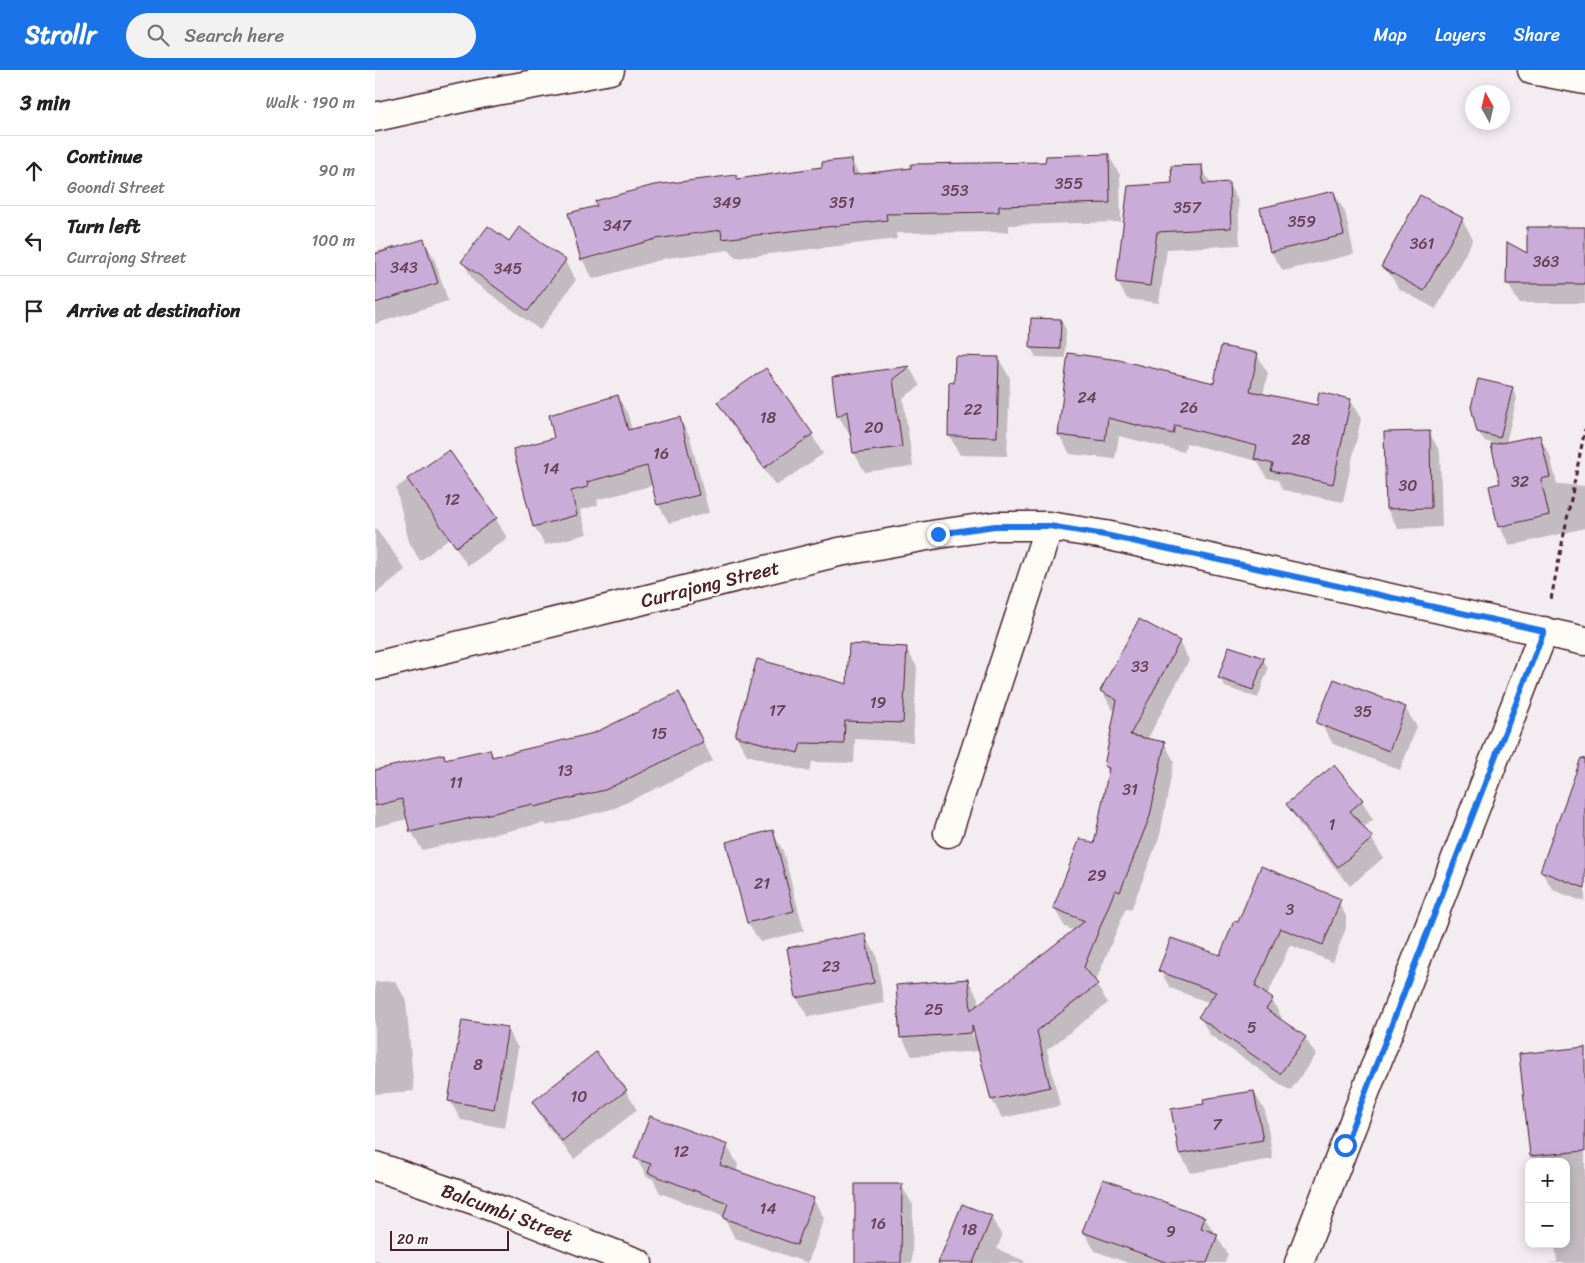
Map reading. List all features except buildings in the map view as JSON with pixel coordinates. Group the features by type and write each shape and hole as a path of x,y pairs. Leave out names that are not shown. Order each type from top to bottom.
{"street":[{"path":"375,117 480,94 610,70"},
{"path":"1532,70 1585,80"},
{"name":"Currajong Street","path":"375,666 839,552 995,526 1049,526 1105,535 1585,641"},
{"path":"948,833 1049,526"},
{"path":"1299,1263 1544,631"},
{"name":"Balcumbi Street","path":"375,1166 474,1200 639,1263"}],"path":[{"path":"1544,631 1585,429"}],"route":[{"path":"938,534 995,526 1049,526 1105,535 1544,631 1345,1145"}]}
